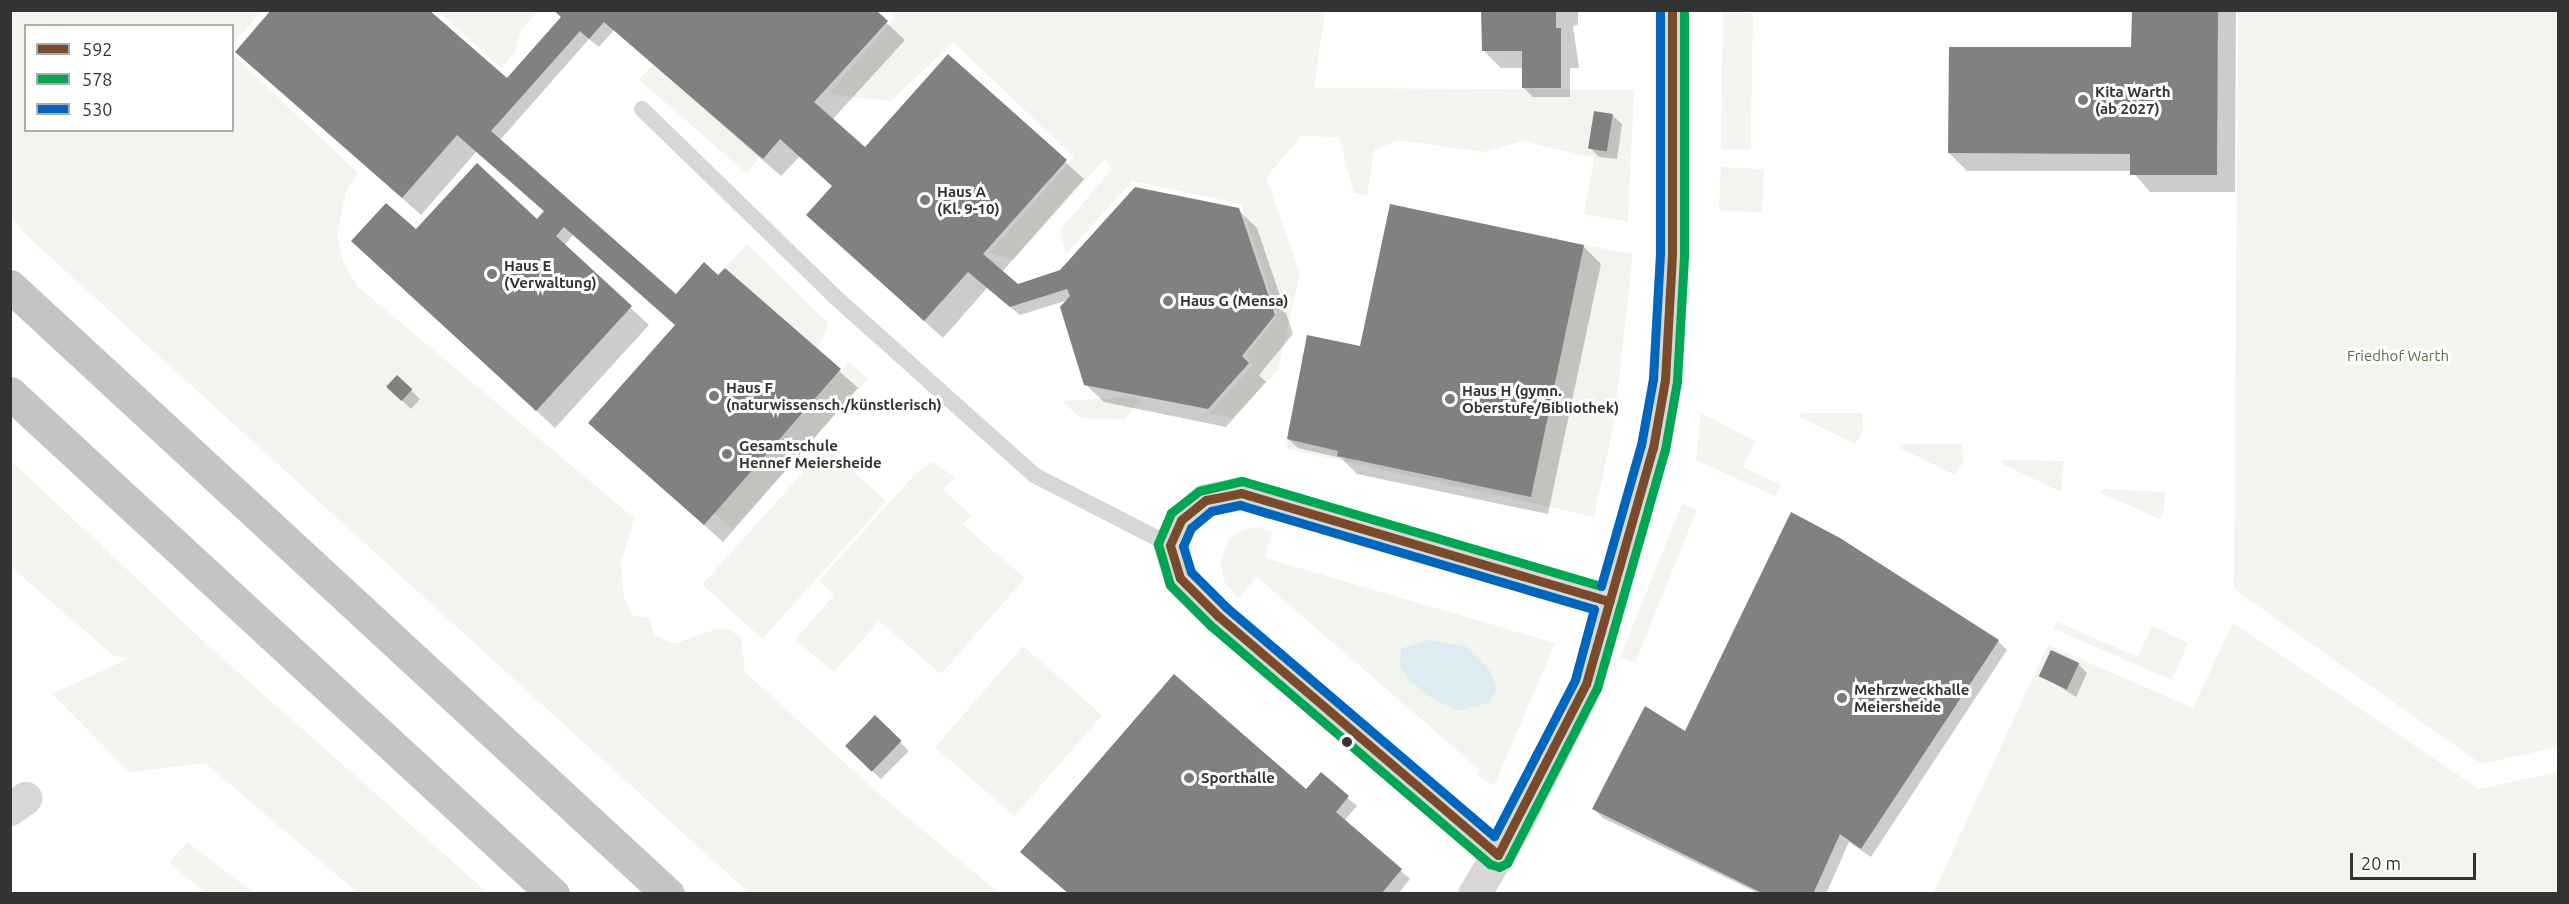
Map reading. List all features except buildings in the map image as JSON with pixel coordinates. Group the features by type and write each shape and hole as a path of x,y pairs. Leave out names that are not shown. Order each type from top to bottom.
{"highway":[{"path":"12,285 668,894"},
{"path":"10,393 553,894"}],"street":[{"path":"1474,894 1498,855 1586,684 1653,448 1665,380 1672,253 1672,10"},
{"path":"1498,855 1218,616 1180,578 1170,545 1181,520 1206,500 1241,493 1609,602"}],"lane":[{"path":"642,109 834,296 1034,475 1170,545"}],"green space":[{"path":"11,11 262,11 234,43 234,24 24,24 24,132 234,132 234,56 358,173 346,192 337,235 343,262 357,286 634,518 621,563 624,598 633,616 649,617 654,635 674,644 717,629 730,630 741,638 745,672 879,794 999,893 749,893 24,233 11,215"},
{"path":"437,11 538,11 521,30 515,52 502,68"},
{"path":"889,11 1325,11 1314,88 1634,90 1628,222 1584,214 1594,158 1523,141 1483,152 1398,140 1374,150 1367,195 1354,193 1339,137 1301,136 1266,178 1300,273 1278,370 1232,418 1209,413 1253,365 1246,356 1278,315 1241,204 1132,181 1066,254 1060,230 1112,169 1105,159 1013,260 989,253 1074,157 953,42 891,101 829,94 895,17"},
{"name":"Friedhof Warth","path":"2238,11 2558,11 2558,747 2481,764 2234,589"},
{"path":"1723,12 1753,13 1751,150 1721,149"},
{"path":"653,64 760,157 746,173 639,80"},
{"path":"1721,167 1764,169 1762,212 1719,210"},
{"path":"747,244 828,323 818,349 725,268"},
{"path":"1584,245 1633,254 1614,422 1594,517 1285,448 1287,439 1338,451 1337,456 1531,496"},
{"path":"849,362 868,379 732,530 713,513"},
{"path":"1135,397 1141,400 1125,419 1080,418 1062,401"},
{"path":"1701,413 1755,441 1743,467 1781,485 1775,496 1696,460"},
{"path":"1801,413 1862,413 1863,432 1855,444 1800,417"},
{"path":"1901,444 1962,444 1963,463 1955,475 1900,448"},
{"path":"826,447 886,501 762,639 702,584"},
{"path":"10,460 214,651 488,893 358,893 205,763 129,772 52,694 130,658 114,656 11,567"},
{"path":"2003,460 2064,461 2061,492 2003,464"},
{"path":"933,462 955,477 943,490 971,515 891,608 963,525 1025,578 941,674 879,621 834,672 795,640 834,595 819,581 916,473"},
{"path":"2103,489 2165,492 2164,509 2160,519 2101,493"},
{"path":"1682,504 1697,510 1635,663 1620,657"},
{"path":"1255,527 1272,531 1265,558 1555,643 1494,786 1477,775 1480,770 1257,577 1238,598 1225,583 1221,566 1224,552 1229,540 1240,531"},
{"path":"2057,622 2138,657 2152,626 2188,643 2172,680 2054,629"},
{"path":"2233,623 2479,789 2558,772 2558,893 1933,894 2048,645 2193,708"},
{"path":"1023,646 1102,715 1014,816 935,747"},
{"path":"187,842 254,893 206,893 169,863"}],"shaded area":[{"path":"1429,640 1465,646 1479,659 1491,672 1497,688 1488,703 1459,711 1433,699 1410,681 1399,665 1402,648"}],"transit line":[{"name":"530","path":"1601,586 1641,445 1653,379 1660,253 1660,10"},
{"name":"592","path":"1498,855 1586,684 1653,448 1665,380 1672,253 1672,10"},
{"name":"578","path":"1601,586 1242,481 1199,491 1171,513 1158,544 1170,585 1210,625 1490,864 1499,867 1507,863 1597,688 1665,450 1677,381 1684,254 1684,10"},
{"name":"592","path":"1498,855 1218,616 1180,578 1170,545 1181,520 1206,500 1241,493 1609,601"},
{"name":"530","path":"1240,505 1594,609 1575,680 1494,836 1226,607 1191,572 1183,546 1191,528 1211,511 1240,505"}],"place":[{"name":"Kita Warth (ab 2027)","path":"2083,100"},
{"name":"Haus A (Kl. 9-10)","path":"925,200"},
{"name":"Haus E (Verwaltung)","path":"492,274"},
{"name":"Haus G (Mensa)","path":"1168,301"},
{"name":"Haus F (naturwissensch./künstlerisch)","path":"714,396"},
{"name":"Haus H (gymn. Oberstufe/Bibliothek)","path":"1450,399"},
{"name":"Gesamtschule Hennef Meiersheide","path":"727,454"},
{"name":"Mehrzweckhalle Meiersheide","path":"1842,698"},
{"name":"Sporthalle","path":"1189,778"}]}
